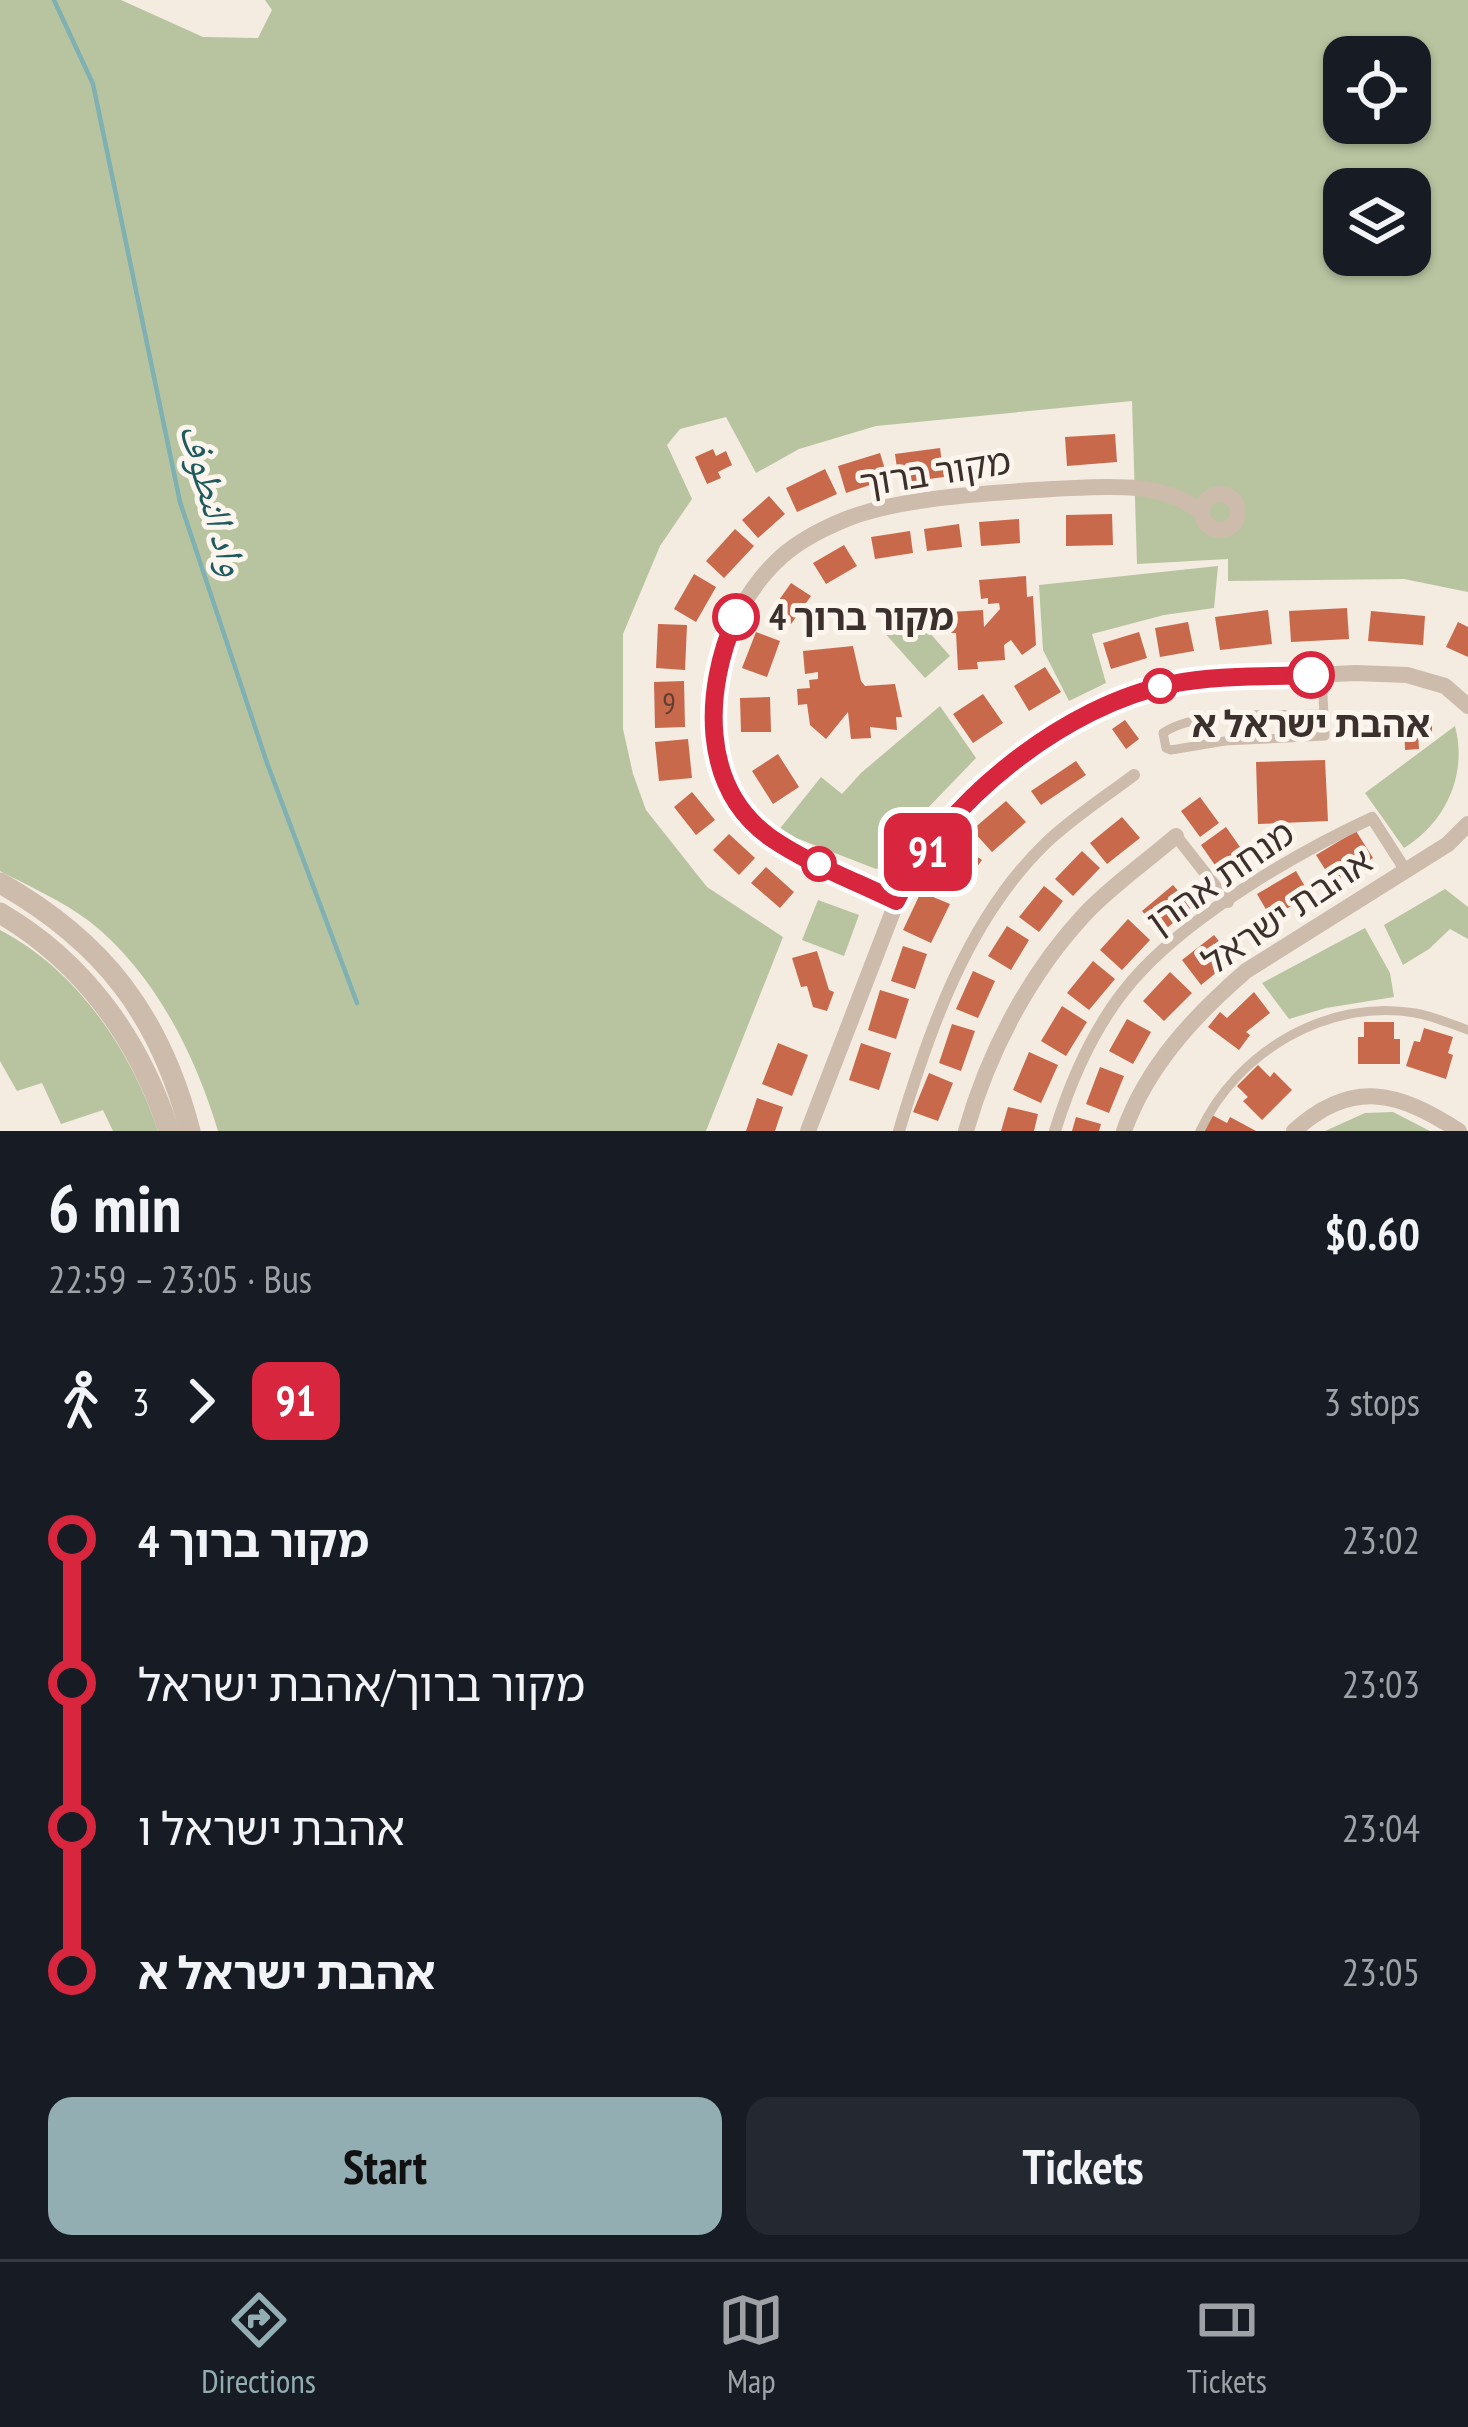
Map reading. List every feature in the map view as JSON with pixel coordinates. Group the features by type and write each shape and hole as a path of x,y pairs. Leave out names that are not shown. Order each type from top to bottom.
{"street":[{"name":"מקור ברוך","path":"896,901 768,836 739,806 728,786 714,733 716,675 736,617 762,578 783,555 817,533 877,509 1071,488 1150,490 1206,505"},
{"path":"808,1131 896,901 968,802 1026,752 1064,728 1147,689 1175,683 1387,673 1430,680 1468,706"},
{"path":"899,1131 966,953 995,907 1045,844 1133,775"},
{"name":"מנחת אהרן","path":"1054,1131 1089,1045 1115,1004 1141,971 1228,902 1333,836 1372,818 1406,871"},
{"name":"אהבת ישראל","path":"1124,1131 1173,1045 1219,994 1257,964 1465,833"},
{"path":"965,1131 993,1055 1036,977 1087,912 1176,836 1228,902"},
{"path":"0,883 65,926 124,983 162,1049 190,1131"},
{"path":"0,913 68,963 112,1011 141,1062 169,1131"},
{"path":"1294,1131 1341,1100 1384,1096 1422,1107 1459,1131"}],"lane":[{"path":"1322,675 1324,714 1324,736 1225,741 1171,750 1163,741 1170,728 1193,721 1324,714"},
{"path":"1200,1131 1245,1070 1286,1037 1308,1027 1337,1017 1394,1011 1418,1013 1468,1030"}],"green space":[{"path":"0,0 121,0 203,37 258,38 272,10 265,0 1468,0 1468,592 1404,579 1228,581 1228,559 1137,564 1132,401 876,426 799,449 756,473 726,417 680,429 667,445 692,499 660,546 623,634 623,729 633,774 646,810 707,887 783,937 706,1131 218,1131 184,1044 152,990 112,942 57,900 0,871"},
{"path":"1218,566 1214,608 1092,634 1106,683 1069,701 1043,650 1039,585"},
{"path":"908,608 950,656 925,678 882,630"},
{"path":"940,706 976,758 923,813 892,863 876,869 778,831 821,777 842,794"},
{"path":"1455,726 1458,762 1450,796 1431,825 1404,848 1365,793"},
{"path":"1445,889 1468,907 1468,939 1450,929 1403,965 1384,925"},
{"path":"818,900 859,915 844,956 802,940"},
{"path":"1365,928 1390,973 1394,997 1289,1019 1262,983"},
{"path":"0,930 53,967 98,1015 133,1071 158,1131 113,1131 103,1110 61,1124 42,1083 17,1091 0,1061"},
{"path":"1393,1112 1430,1131 1325,1131 1365,1113"}],"building":[{"path":"1115,434 1117,462 1067,466 1065,437"},
{"path":"940,448 944,477 899,483 895,454"},
{"path":"713,449 716,456 726,451 732,465 718,472 721,478 707,484 695,457"},
{"path":"880,453 888,479 846,493 838,466"},
{"path":"825,469 837,494 797,512 786,488"},
{"path":"769,496 785,514 758,538 742,520"},
{"path":"1112,514 1113,545 1066,546 1066,515"},
{"path":"1019,519 1020,543 981,546 979,522"},
{"path":"959,524 962,547 927,551 924,529"},
{"path":"735,529 754,546 724,578 706,561"},
{"path":"910,531 913,553 875,559 871,537"},
{"path":"844,545 857,566 826,584 813,563"},
{"path":"694,574 716,587 696,622 674,609"},
{"path":"1026,576 1027,597 1033,596 1036,645 1022,655 1011,640 1004,645 1005,660 977,662 978,669 958,670 950,612 983,610 984,627 1000,609 999,603 981,599 979,580"},
{"path":"791,583 811,596 791,624 772,610"},
{"path":"1347,608 1349,639 1291,642 1289,611"},
{"path":"1268,610 1272,644 1220,650 1215,617"},
{"path":"1371,611 1425,616 1423,645 1368,641"},
{"path":"1188,622 1194,651 1160,657 1155,628"},
{"path":"1458,622 1468,627 1468,657 1446,647"},
{"path":"658,624 687,625 685,670 656,668"},
{"path":"756,632 780,641 767,677 742,668"},
{"path":"1139,632 1147,658 1111,669 1103,643"},
{"path":"853,646 861,681 865,686 895,684 902,717 896,717 897,730 870,727 871,738 851,739 848,712 826,739 810,725 807,704 798,705 797,689 810,688 809,680 818,679 818,672 805,674 803,651"},
{"path":"1045,667 1061,692 1029,711 1014,686"},
{"path":"684,681 685,727 655,728 654,682"},
{"path":"983,694 1003,723 973,743 953,714"},
{"path":"770,697 771,732 741,732 740,698"},
{"path":"1432,713 1432,733 1418,734 1419,749 1405,750 1404,723 1419,723 1418,714"},
{"path":"1125,720 1139,739 1126,749 1112,729"},
{"path":"688,739 692,778 659,781 655,742"},
{"path":"778,754 799,787 773,804 752,771"},
{"path":"1325,760 1328,821 1258,824 1256,762"},
{"path":"1076,761 1086,775 1041,805 1031,791"},
{"path":"692,792 715,820 696,835 674,807"},
{"path":"1200,797 1219,823 1200,837 1181,811"},
{"path":"1006,801 1026,822 992,852 972,830"},
{"path":"1122,817 1140,838 1107,864 1090,843"},
{"path":"1226,827 1252,864 1226,881 1201,845"},
{"path":"1356,831 1373,858 1333,882 1316,855"},
{"path":"729,834 755,858 739,875 713,850"},
{"path":"959,844 982,860 958,892 936,877"},
{"path":"1082,851 1100,868 1073,896 1055,879"},
{"path":"766,867 794,892 780,908 751,883"},
{"path":"1296,871 1310,895 1271,918 1257,894"},
{"path":"1173,885 1192,907 1161,933 1142,911"},
{"path":"1044,886 1063,901 1039,932 1019,917"},
{"path":"921,892 950,904 931,943 903,930"},
{"path":"1128,919 1150,940 1122,970 1100,950"},
{"path":"1007,926 1029,940 1011,970 988,956"},
{"path":"1214,935 1233,959 1201,985 1182,960"},
{"path":"903,946 927,954 915,989 891,981"},
{"path":"817,951 829,990 834,992 827,1011 813,1007 792,958"},
{"path":"1093,961 1115,979 1089,1010 1067,993"},
{"path":"973,971 995,981 978,1018 956,1009"},
{"path":"1170,972 1192,993 1164,1021 1143,1001"},
{"path":"880,990 909,999 896,1039 868,1030"},
{"path":"1254,992 1270,1013 1246,1032 1250,1035 1239,1050 1208,1027 1220,1012 1227,1018"},
{"path":"1062,1006 1087,1022 1066,1056 1041,1041"},
{"path":"1127,1019 1151,1032 1133,1064 1109,1051"},
{"path":"1364,1022 1394,1022 1400,1064 1358,1064 1358,1037 1364,1037"},
{"path":"952,1024 975,1031 961,1071 939,1063"},
{"path":"1424,1028 1453,1037 1446,1079 1406,1066"},
{"path":"778,1043 808,1055 792,1096 762,1084"},
{"path":"861,1043 891,1053 879,1090 849,1080"},
{"path":"1029,1052 1058,1065 1041,1103 1013,1090"},
{"path":"1258,1065 1270,1077 1274,1072 1292,1090 1262,1120 1243,1101 1248,1097 1237,1086"},
{"path":"1100,1067 1124,1076 1109,1113 1086,1104"},
{"path":"929,1073 953,1083 938,1121 913,1112"},
{"path":"757,1098 783,1107 775,1131 746,1131"},
{"path":"1008,1107 1038,1114 1034,1131 1001,1131"},
{"path":"1212,1115 1227,1123 1230,1117 1256,1131 1204,1131"},
{"path":"1076,1117 1101,1124 1099,1131 1072,1131"}],"waterway":[{"name":"واد النطوف","path":"54,0 93,84 180,502 267,763 357,1003"}],"bus line":[{"name":"91","path":"736,617 722,648 712,702 719,761 739,806 768,836 896,901 968,802 1051,735 1147,689 1200,680 1311,675"}],"place":[{"name":"מקור ברוך 4","path":"736,617"},
{"name":"אהבת ישראל א","path":"1311,675"}]}
